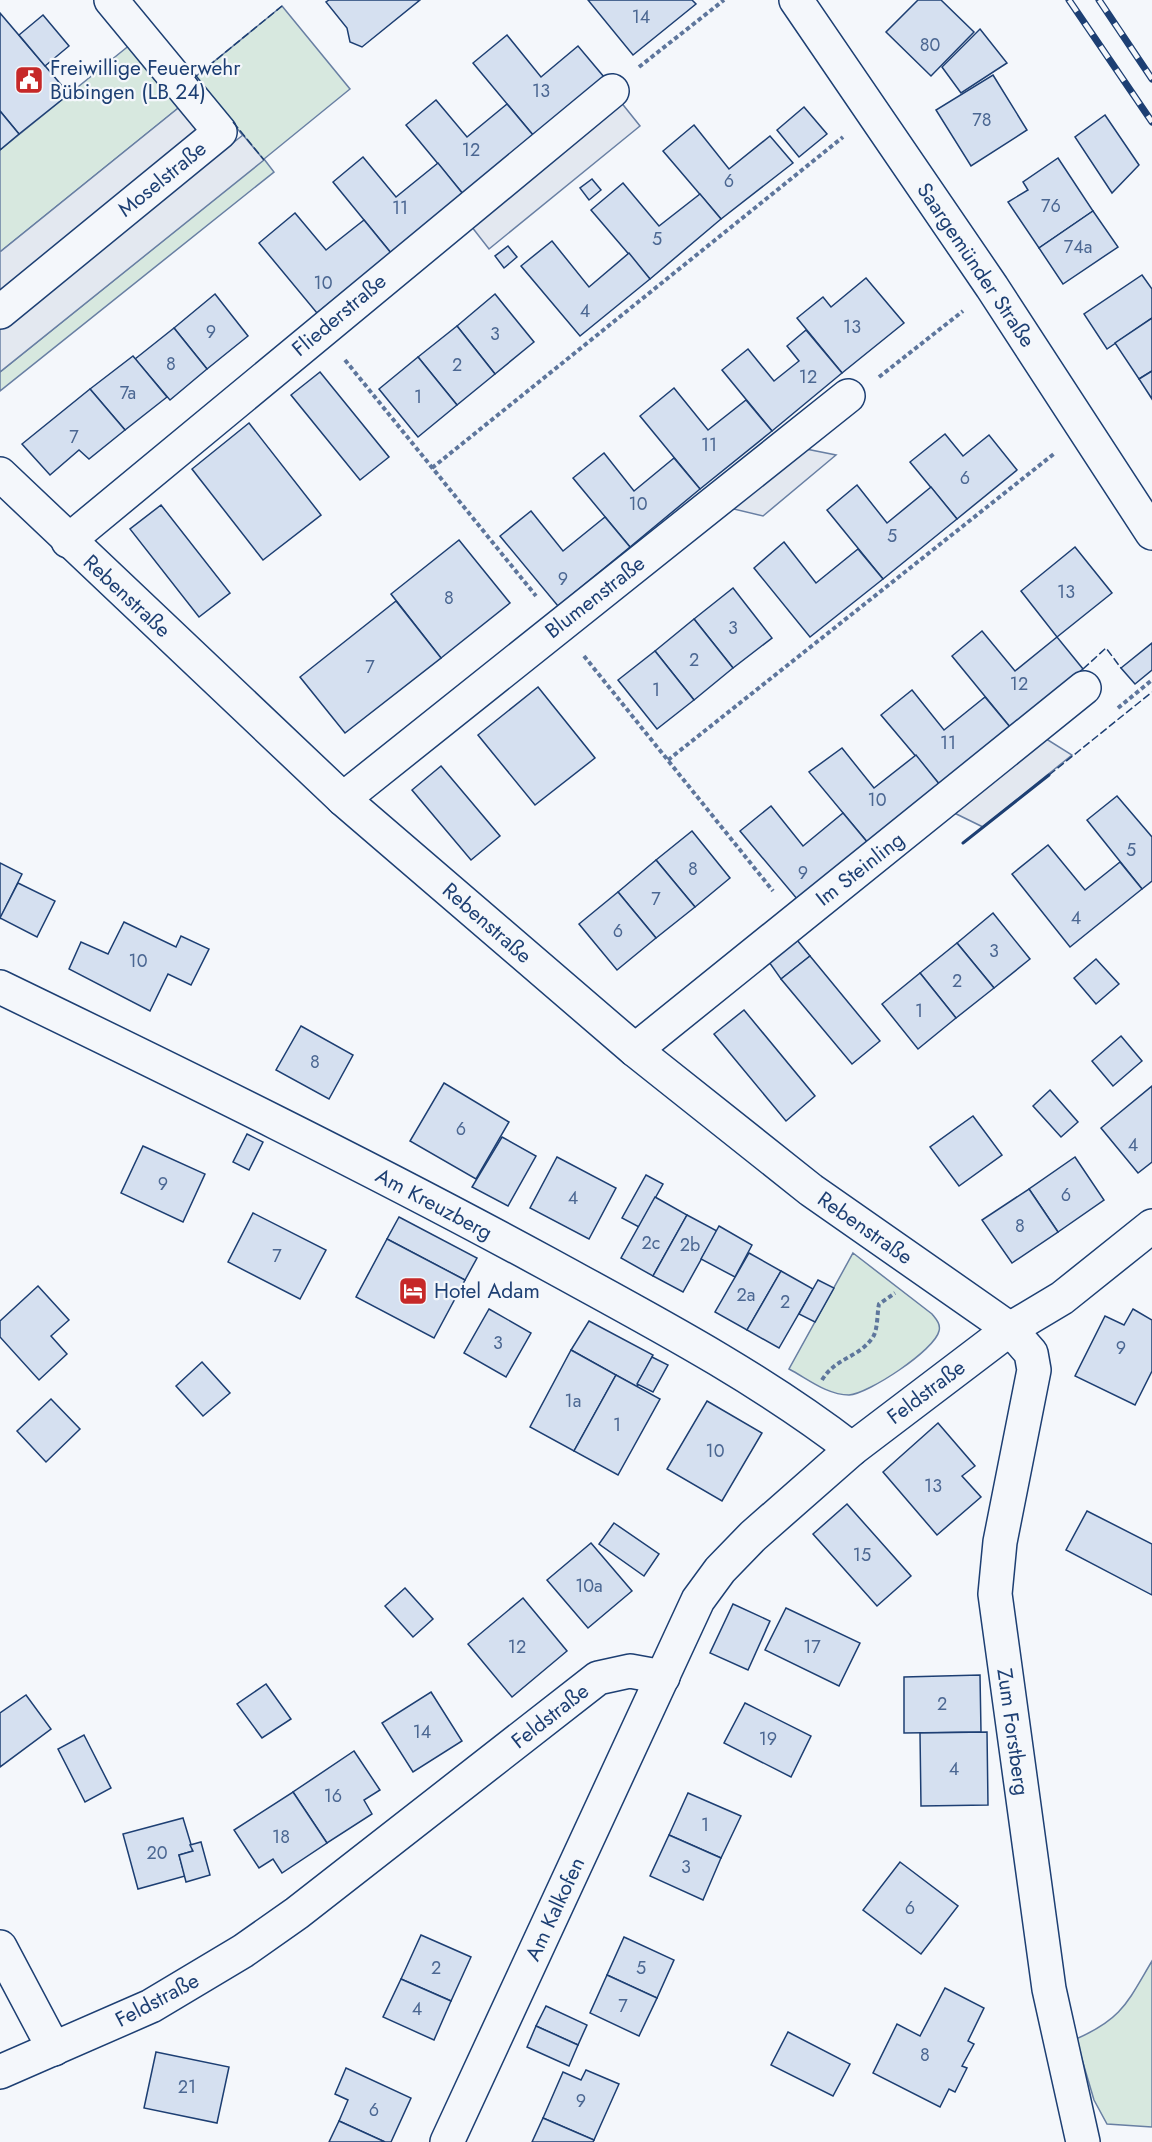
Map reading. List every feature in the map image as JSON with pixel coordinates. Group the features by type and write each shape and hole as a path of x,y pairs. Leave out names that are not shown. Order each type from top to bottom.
{"street":[{"name":"Moselstraße","path":"0,312 220,132 111,0"},
{"name":"Saargemünder Straße","path":"796,0 992,287 1152,532"},
{"name":"Fliederstraße","path":"68,541 612,91"},
{"name":"Blumenstraße","path":"343,799 848,396"},
{"name":"Rebenstraße","path":"0,474 68,541 343,799 635,1050 811,1190 1010,1329"},
{"name":"Im Steinling","path":"635,1050 1084,688"},
{"name":"Am Kreuzberg","path":"0,987 299,1132 537,1258 702,1348 805,1413 852,1449"},
{"name":"Feldstraße","path":"0,2072 151,2006 243,1951 344,1877 598,1678 630,1671 663,1677 698,1600 720,1570 761,1528 852,1449 1010,1329 1062,1298 1152,1226"},
{"name":"Zum Forstberg","path":"1010,1329 1031,1353 1034,1370 999,1542 995,1594 1049,1989 1083,2142"},
{"name":"Am Kalkofen","path":"447,2142 663,1677"},
{"path":"0,1947 54,2049"}],"path":[{"path":"612,91 724,0"},
{"path":"432,468 850,131"},
{"path":"848,396 874,381 970,306"},
{"path":"668,760 1058,451"},
{"path":"819,1385 831,1366 857,1352 873,1337 879,1304 900,1290"}],"shaded area":[{"path":"282,6 350,89 264,159 274,172 0,391 0,372 263,160 195,77"},
{"path":"131,44 182,105 0,252 0,150"},
{"path":"612,91 640,126 489,249 461,213"},
{"path":"182,105 220,153 243,135 264,160 0,372 0,252"},
{"path":"786,445 836,455 763,516 713,504"},
{"path":"1032,730 1072,755 983,827 940,806"},
{"path":"853,1253 932,1314 938,1322 939,1331 926,1349 900,1370 871,1387 849,1395 818,1386 789,1369"},
{"path":"1152,1961 1152,2127 1107,2124 1094,2100 1076,2039 1114,2017 1129,1999"}],"building":[{"path":"329,0 420,0 362,47 350,42 347,28 326,2"},
{"path":"588,0 692,0 696,4 633,55"},
{"path":"918,0 941,0 974,32 931,76 886,32"},
{"name":"Freiwillige Feuerwehr Bübingen (LB 24)","path":"0,13 69,94 19,134 0,111"},
{"path":"43,15 69,46 45,66 19,35"},
{"path":"980,29 1007,63 961,93 942,67"},
{"path":"507,35 541,77 578,46 604,77 533,135 473,63"},
{"path":"993,75 1027,130 971,166 936,110"},
{"path":"436,100 467,137 507,104 533,135 463,194 406,125"},
{"path":"804,107 827,134 799,157 777,130"},
{"path":"0,111 19,134 0,150"},
{"path":"1105,115 1139,165 1112,193 1075,137"},
{"path":"694,125 729,169 770,136 793,163 721,219 663,151"},
{"path":"363,157 396,197 438,163 463,194 391,253 333,182"},
{"path":"1058,158 1093,211 1039,248 1008,202 1028,190 1023,182"},
{"path":"592,179 601,190 589,200 580,188"},
{"path":"623,183 659,226 700,194 721,219 650,279 591,210"},
{"path":"1093,211 1118,247 1063,284 1039,248"},
{"path":"295,213 326,250 364,220 391,253 317,313 259,243"},
{"path":"552,241 589,287 629,253 650,279 580,336 521,266"},
{"path":"508,246 517,257 504,268 495,256"},
{"path":"1142,275 1152,289 1152,318 1107,349 1084,314"},
{"path":"866,278 904,323 842,373 797,318 823,297 831,307"},
{"path":"215,294 248,336 207,369 174,328"},
{"path":"495,294 534,342 495,374 457,326"},
{"path":"1152,318 1152,371 1139,379 1115,343"},
{"path":"457,326 495,374 457,405 418,357"},
{"path":"174,328 207,369 170,400 135,359"},
{"path":"806,330 842,373 772,431 722,370 748,349 774,381 799,361 787,346"},
{"path":"133,356 167,397 125,430 90,389"},
{"path":"418,357 457,405 418,437 379,389"},
{"path":"1152,371 1152,399 1139,379"},
{"path":"320,372 389,457 360,480 291,395"},
{"path":"674,388 708,430 746,400 772,431 700,489 640,416"},
{"path":"90,389 125,430 89,459 79,450 50,475 22,444"},
{"path":"249,423 321,515 263,560 192,469"},
{"path":"945,434 963,456 989,435 1017,470 957,519 910,462"},
{"path":"604,453 634,491 674,458 700,489 630,547 573,478"},
{"path":"857,485 887,523 931,487 957,519 883,579 827,510"},
{"path":"161,505 230,593 199,617 130,529"},
{"path":"531,511 563,551 605,517 630,547 558,606 500,536"},
{"path":"459,540 510,603 441,658 391,594"},
{"path":"784,542 816,583 858,549 883,579 810,637 754,568"},
{"path":"1075,547 1112,593 1057,637 1021,591"},
{"path":"733,588 772,638 733,668 694,619"},
{"path":"396,601 441,658 345,733 300,677"},
{"path":"694,619 733,668 694,700 655,651"},
{"path":"982,631 1015,671 1057,637 1083,669 1010,727 952,656"},
{"path":"1152,643 1152,670 1135,684 1121,668"},
{"path":"655,651 694,700 657,729 618,680"},
{"path":"538,687 595,758 535,805 478,735"},
{"path":"912,690 944,730 985,697 1010,727 940,785 881,715"},
{"path":"842,748 874,788 916,755 940,785 868,843 809,772"},
{"path":"441,766 500,836 471,860 412,790"},
{"path":"1117,796 1152,837 1152,881 1142,889 1087,820"},
{"path":"771,806 803,846 843,813 868,843 798,900 740,831"},
{"path":"692,831 730,878 695,907 656,860"},
{"path":"1048,845 1085,890 1120,862 1142,889 1070,947 1012,874"},
{"path":"656,860 695,907 656,938 618,892"},
{"path":"0,863 22,874 0,919"},
{"path":"18,883 55,901 37,937 0,918"},
{"path":"618,892 656,938 617,970 579,924"},
{"path":"993,913 1030,959 994,988 957,943"},
{"path":"124,922 176,947 181,936 209,949 191,985 168,974 150,1011 69,969 81,942 108,954"},
{"path":"797,940 810,956 781,979 769,962"},
{"path":"957,943 994,988 956,1018 920,973"},
{"path":"810,956 880,1041 852,1064 781,979"},
{"path":"1096,959 1119,984 1096,1004 1074,978"},
{"path":"920,973 956,1018 918,1049 882,1004"},
{"path":"744,1010 815,1096 786,1121 714,1034"},
{"path":"301,1026 353,1055 329,1099 276,1070"},
{"path":"1121,1036 1142,1061 1113,1086 1092,1061"},
{"path":"444,1083 509,1122 476,1179 410,1141"},
{"path":"1152,1086 1152,1162 1138,1173 1101,1128"},
{"path":"1050,1090 1078,1122 1061,1137 1033,1106"},
{"path":"973,1116 1002,1155 959,1186 930,1147"},
{"path":"247,1134 263,1142 249,1170 233,1162"},
{"path":"502,1137 536,1156 508,1206 472,1187"},
{"path":"143,1146 205,1174 183,1222 121,1193"},
{"path":"557,1157 616,1188 589,1239 530,1208"},
{"path":"1075,1157 1104,1200 1058,1232 1029,1189"},
{"path":"646,1175 663,1184 639,1227 622,1218"},
{"path":"1029,1189 1058,1232 1012,1263 982,1220"},
{"path":"655,1197 687,1215 653,1276 621,1258"},
{"path":"253,1213 326,1250 300,1299 228,1262"},
{"path":"687,1215 717,1231 683,1292 653,1276"},
{"path":"399,1217 477,1258 465,1280 387,1239"},
{"path":"719,1226 752,1245 735,1277 701,1259"},
{"path":"387,1239 465,1280 434,1338 356,1297"},
{"path":"749,1253 781,1271 747,1330 715,1312"},
{"path":"781,1271 813,1289 779,1348 747,1330"},
{"path":"818,1280 834,1288 815,1322 799,1314"},
{"path":"38,1286 69,1320 51,1336 67,1354 39,1380 0,1337 0,1321"},
{"path":"489,1309 531,1333 506,1377 464,1353"},
{"path":"1133,1309 1152,1320 1152,1371 1135,1405 1075,1376 1105,1316 1124,1325"},
{"path":"589,1321 653,1355 637,1387 571,1350"},
{"path":"571,1350 616,1375 574,1451 530,1427"},
{"path":"652,1357 668,1365 653,1392 637,1384"},
{"path":"202,1362 230,1393 203,1416 176,1386"},
{"path":"616,1375 660,1399 618,1475 574,1451"},
{"path":"51,1399 80,1429 46,1462 17,1431"},
{"path":"707,1401 762,1433 722,1501 667,1469"},
{"path":"938,1423 975,1466 962,1476 981,1497 937,1535 883,1472"},
{"path":"847,1504 911,1576 877,1606 813,1534"},
{"path":"1087,1511 1152,1544 1152,1595 1066,1550"},
{"path":"614,1523 659,1554 644,1576 599,1544"},
{"path":"591,1543 632,1591 588,1628 547,1580"},
{"path":"405,1588 433,1619 413,1637 385,1606"},
{"path":"523,1598 567,1651 512,1697 468,1644"},
{"path":"733,1604 770,1621 748,1670 710,1653"},
{"path":"786,1608 860,1643 839,1686 765,1650"},
{"path":"980,1675 981,1732 904,1733 904,1677"},
{"path":"266,1684 291,1719 262,1738 237,1704"},
{"path":"431,1692 462,1741 413,1772 382,1723"},
{"path":"26,1695 51,1729 0,1767 0,1713"},
{"path":"745,1703 811,1736 791,1777 724,1743"},
{"path":"987,1732 988,1805 921,1806 920,1733"},
{"path":"84,1735 111,1788 85,1802 58,1749"},
{"path":"354,1751 380,1790 364,1800 372,1814 327,1843 293,1792"},
{"path":"293,1792 327,1843 282,1873 273,1859 259,1868 234,1830"},
{"path":"688,1793 741,1816 721,1858 669,1835"},
{"path":"183,1818 193,1851 179,1855 185,1876 138,1889 123,1834"},
{"path":"669,1835 721,1858 703,1900 650,1876"},
{"path":"201,1842 210,1875 186,1882 179,1855 193,1851 190,1845"},
{"path":"900,1862 958,1906 921,1954 863,1910"},
{"path":"421,1935 471,1957 451,2001 401,1979"},
{"path":"624,1937 674,1960 657,1998 607,1975"},
{"path":"607,1975 657,1998 639,2036 590,2013"},
{"path":"401,1979 451,2001 434,2040 383,2017"},
{"path":"945,1988 984,2008 968,2041 974,2044 962,2066 967,2068 955,2092 949,2089 940,2107 873,2073 897,2024 920,2036"},
{"path":"546,2006 587,2025 578,2045 536,2026"},
{"path":"536,2026 578,2045 569,2066 527,2047"},
{"path":"788,2032 850,2064 833,2096 771,2065"},
{"path":"156,2052 229,2067 217,2123 144,2108"},
{"path":"346,2068 411,2098 391,2142 385,2142 339,2121 348,2100 335,2094"},
{"path":"586,2070 619,2084 594,2140 543,2118 563,2072 581,2080"},
{"path":"543,2118 594,2140 593,2142 532,2142"},
{"path":"339,2121 385,2142 329,2142"}],"railway":[{"path":"1069,0 1152,122"},
{"path":"1099,0 1152,79"}],"fence":[{"path":"198,81 195,77 282,6"},
{"path":"233,122 264,160"},
{"path":"1083,669 1106,648 1121,668"},
{"path":"1049,775 1152,692"}],"wall":[{"path":"963,843 1049,775"}],"place":[{"name":"Freiwillige Feuerwehr Bübingen (LB 24)","path":"29,80"},
{"name":"Hotel Adam","path":"413,1291"}]}
